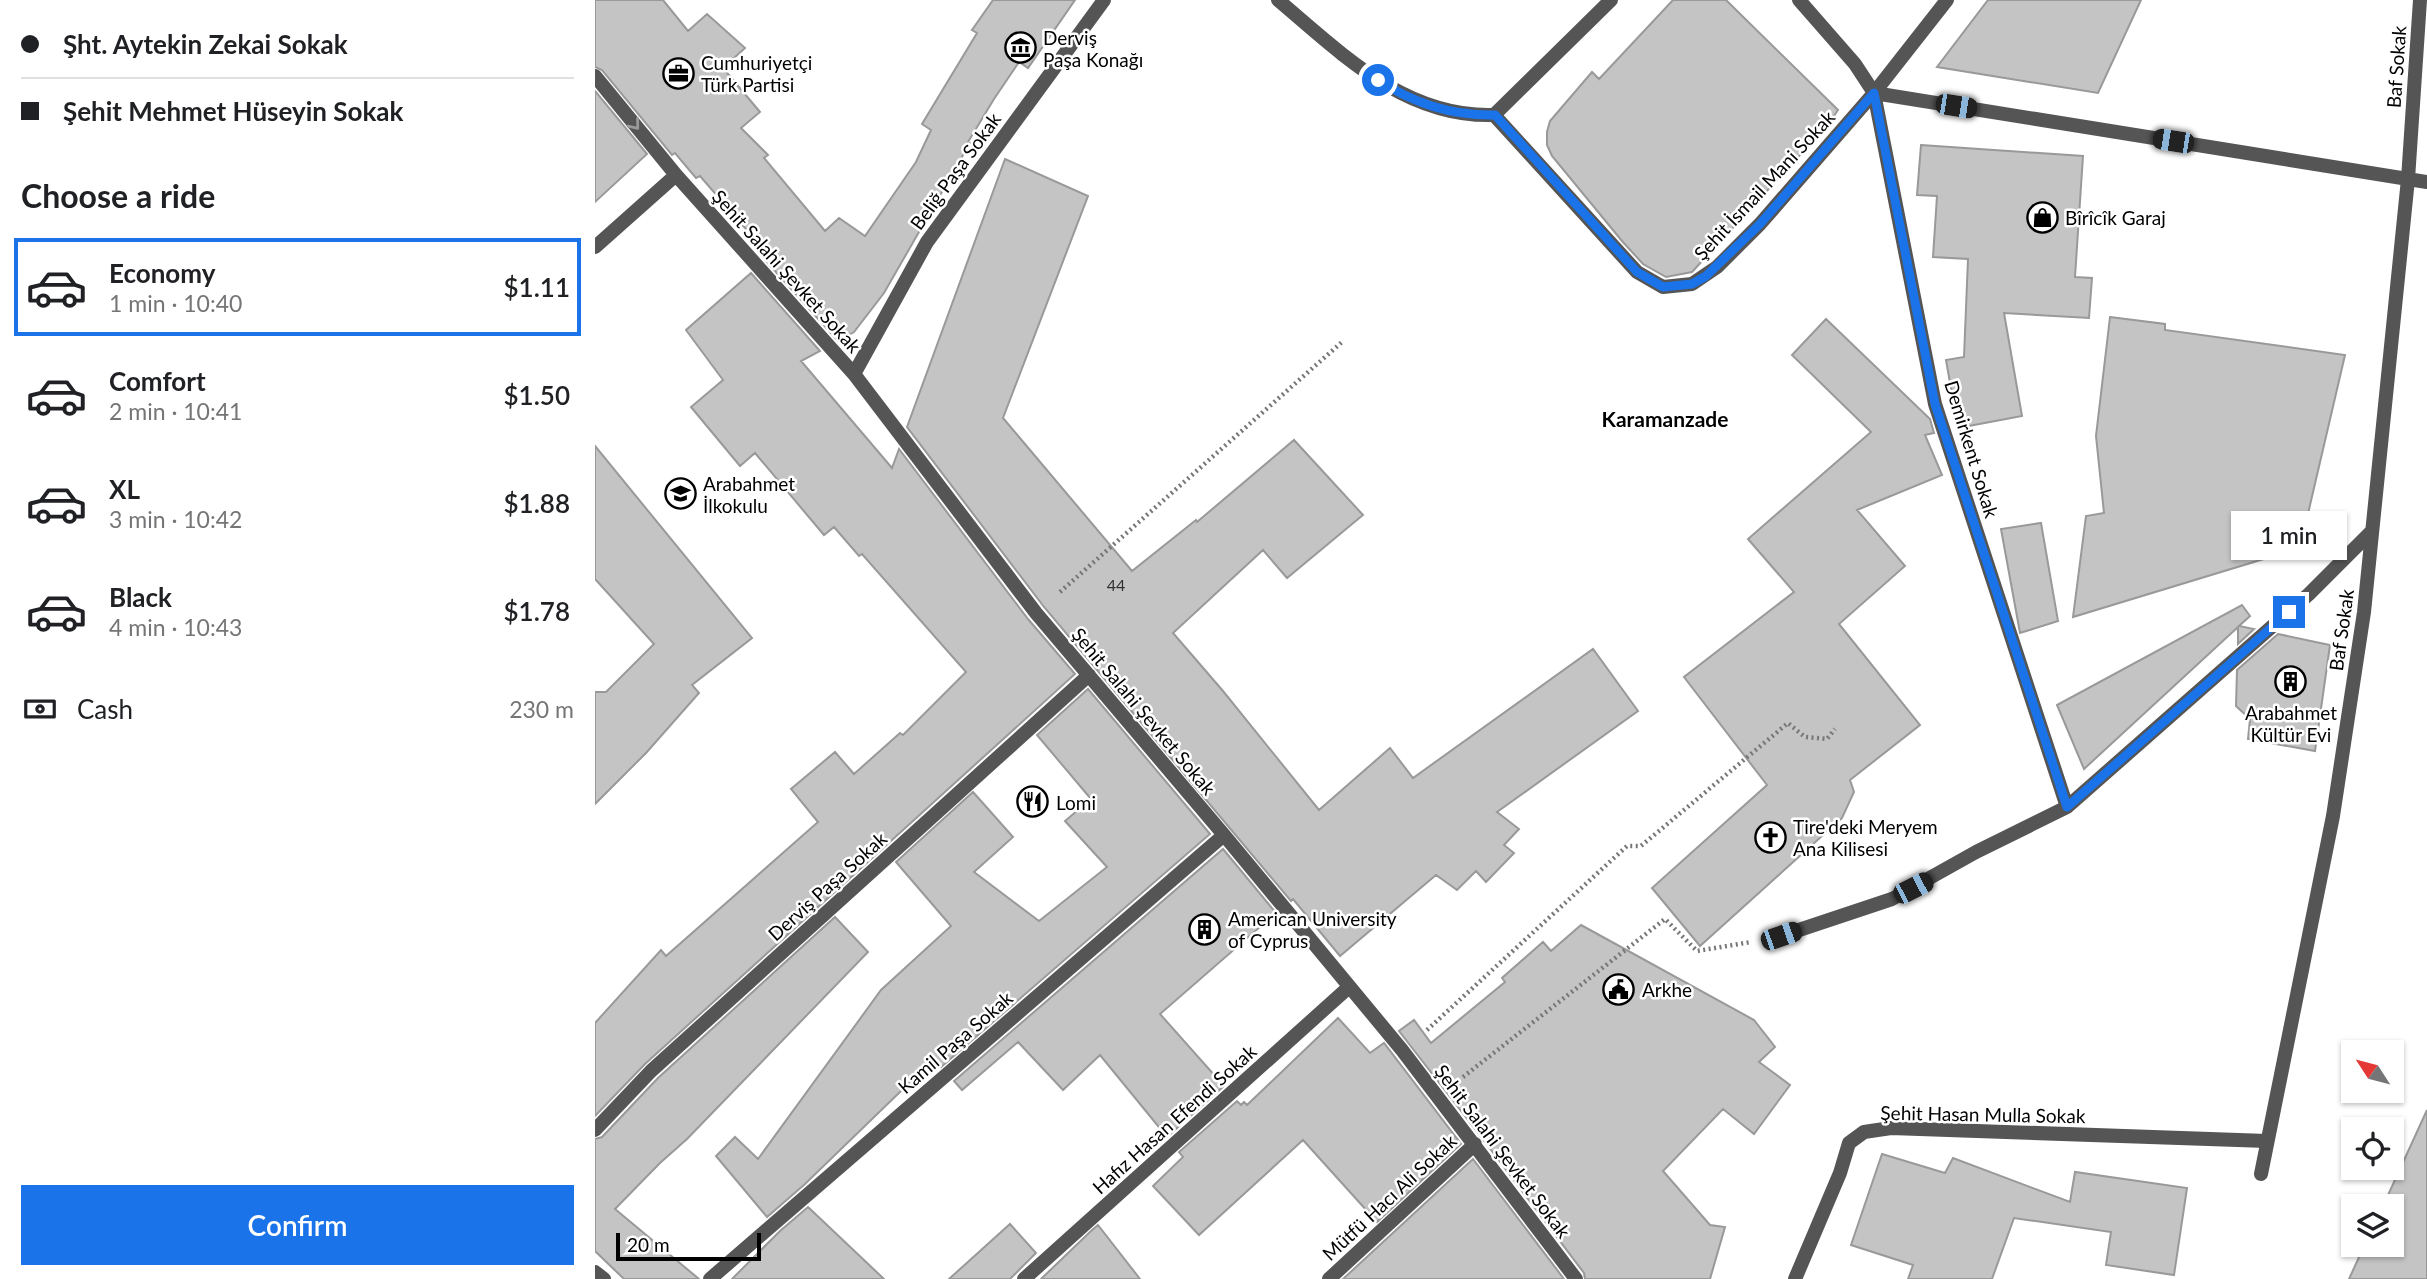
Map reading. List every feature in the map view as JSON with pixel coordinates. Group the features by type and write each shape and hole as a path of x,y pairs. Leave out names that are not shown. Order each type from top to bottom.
{"street":[{"name":"Beliğ Paşa Sokak","path":"854,374 927,242 1104,0"},
{"path":"1278,0 1357,66 1401,94 1454,113 1495,115 1611,0"},
{"path":"1799,0 1855,64 1874,93 2427,182"},
{"name":"Şehit İsmail Mani Sokak","path":"1495,115 1637,272 1663,287 1692,284 1717,267 1760,224 1874,93 1947,0"},
{"name":"Baf Sokak","path":"2261,1174 2333,816 2364,612 2408,179 2420,0"},
{"name":"Şehit Salahi Şevket Sokak","path":"595,76 675,175 854,374 1036,613 1349,987 1475,1144 1576,1279"},
{"name":"Demirkent Sokak","path":"1874,93 1935,404 2067,807"},
{"path":"595,247 675,175"},
{"path":"1781,936 1892,899 1976,852 2067,807 2309,594 2371,532"},
{"name":"Derviş Paşa Sokak","path":"595,1130 651,1071 1089,675"},
{"name":"Kamil Paşa Sokak","path":"710,1279 1224,835"},
{"name":"Hafız Hasan Efendi Sokak","path":"1024,1279 1349,987"},
{"name":"Şehit Hasan Mulla Sokak","path":"1795,1279 1840,1173 1849,1143 1864,1132 1891,1128 2267,1141"},
{"name":"Mütfü Hacı Ali Sokak","path":"1329,1279 1475,1144"},
{"path":"595,1272 604,1279"}],"path":[{"path":"1036,613 1342,342"},
{"path":"1423,1033 1627,846 1641,846 1789,723 1805,737 1827,739 1835,729"},
{"path":"1438,1097 1664,919 1697,951 1781,936"}],"building":[{"path":"595,0 663,0 688,31 707,14 745,48 723,68 760,112 741,128 768,155 764,158 825,231 839,218 865,236 916,162 931,130 922,124 977,33 972,30 993,0 1075,0 1028,68 1019,62 968,142 970,143 884,293 854,332 838,341 766,261 770,257 700,176 696,178 675,153 672,155 602,70 595,67"},
{"path":"1673,0 1726,0 1838,110 1828,125 1692,272 1666,277 1643,264 1552,156 1547,145 1547,132 1550,121 1592,72 1599,79"},
{"path":"1988,0 2141,0 2098,93 1937,67"},
{"path":"595,91 647,154 595,202"},
{"name":"Bîrîcîk Garaj","path":"1921,145 2083,156 2075,277 2092,278 2089,318 2004,313 2022,416 1958,428 1946,360 1964,357 1968,259 1933,257 1937,196 1917,195"},
{"path":"1005,159 1088,196 1003,418 1132,571 1196,520 1197,522 1294,440 1363,515 1287,578 1263,550 1173,633 1319,810 1390,748 1413,778 1593,649 1638,711 1497,812 1519,829 1504,845 1514,853 1486,882 1476,871 1457,890 1436,875 1340,956 1044,607 907,427"},
{"path":"751,273 820,351 801,361 892,468 899,449 1028,619 1075,674 645,1064 595,1116 595,1023 661,950 666,956 818,822 791,789 835,752 854,774 900,733 903,735 966,672 862,554 859,556 834,527 824,535 755,453 740,466 691,407 723,380 686,330"},
{"path":"2110,317 2165,324 2165,330 2345,355 2300,548 2073,617 2086,516 2104,513 2096,436"},
{"path":"1826,319 1930,419 1934,433 1925,435 1942,475 1857,510 1905,566 1839,624 1920,725 1850,780 1854,792 1842,818 1700,946 1652,888 1767,785 1684,677 1794,592 1748,539 1871,432 1792,355"},
{"path":"595,446 752,638 692,685 699,693 646,753 595,804 595,692 606,692 654,644 595,579"},
{"path":"2041,523 2058,621 2020,633 2001,529"},
{"path":"2242,605 2250,616 2239,626 2254,629 2238,644 2238,627 2084,769 2057,705"},
{"name":"Arabahmet Kültür Evi","path":"2278,634 2330,645 2315,751 2248,739 2250,719 2236,706 2237,670"},
{"path":"1088,689 1210,834 941,1067 934,1059 805,1184 767,1217 716,1156 735,1137 758,1159 881,990 951,926 896,862 973,792 1013,837 974,872 1039,921 1107,867 1065,821 1091,799 1037,735"},
{"path":"1223,849 1276,913 1160,1014 1224,1086 1167,1137 1100,1055 1063,1090 1018,1042 962,1090 954,1081"},
{"path":"835,917 868,952 687,1139 615,1209 699,1279 624,1279 595,1251 595,1139 602,1137 658,1078"},
{"path":"1581,925 1754,1020 1775,1047 1759,1062 1790,1085 1754,1134 1723,1109 1663,1171 1710,1225 1725,1227 1710,1279 1585,1279 1584,1273 1399,1031 1414,1020 1431,1043 1505,982 1502,978 1543,942 1551,951"},
{"path":"1338,1018 1370,1053 1384,1043 1461,1144 1377,1222 1303,1140 1199,1235 1153,1186 1183,1157 1179,1152 1237,1101 1241,1105 1244,1102 1247,1105"},
{"path":"2427,1110 2427,1279 2349,1279 2359,1257 2404,1257 2404,1194 2388,1194 2395,1180 2404,1180 2404,1160"},
{"path":"1882,1154 1945,1173 1953,1158 2070,1202 2075,1172 2187,1188 2174,1275 2106,1265 2111,1232 2014,1218 1992,1279 1908,1279 1913,1265 1851,1245"},
{"path":"1473,1159 1564,1279 1343,1279"},
{"path":"808,1207 884,1279 732,1279 780,1231"},
{"path":"1010,1224 1036,1253 1010,1279 949,1279"},
{"path":"1098,1225 1140,1279 1041,1279 1091,1231"}],"place":[{"name":"Derviş Paşa Konağı","path":"1020,48"},
{"name":"Cumhuriyetçi Türk Partisi","path":"678,73"},
{"name":"Bîrîcîk Garaj","path":"2042,217"},
{"name":"Arabahmet İlkokulu","path":"680,494"},
{"name":"Arabahmet Kültür Evi","path":"2291,681"},
{"name":"Lomi","path":"1033,802"},
{"name":"Tire'deki Meryem Ana Kilisesi","path":"1770,837"},
{"name":"American University of Cyprus","path":"1205,929"},
{"name":"Arkhe","path":"1619,989"}],"district":[{"name":"Karamanzade","path":"1665,418"}],"route":[{"path":"1378,80 1401,94 1454,113 1495,115 1612,247 1637,272 1663,287 1692,284 1717,267 1760,224 1874,93 1935,404 2067,807 2289,612"}]}
